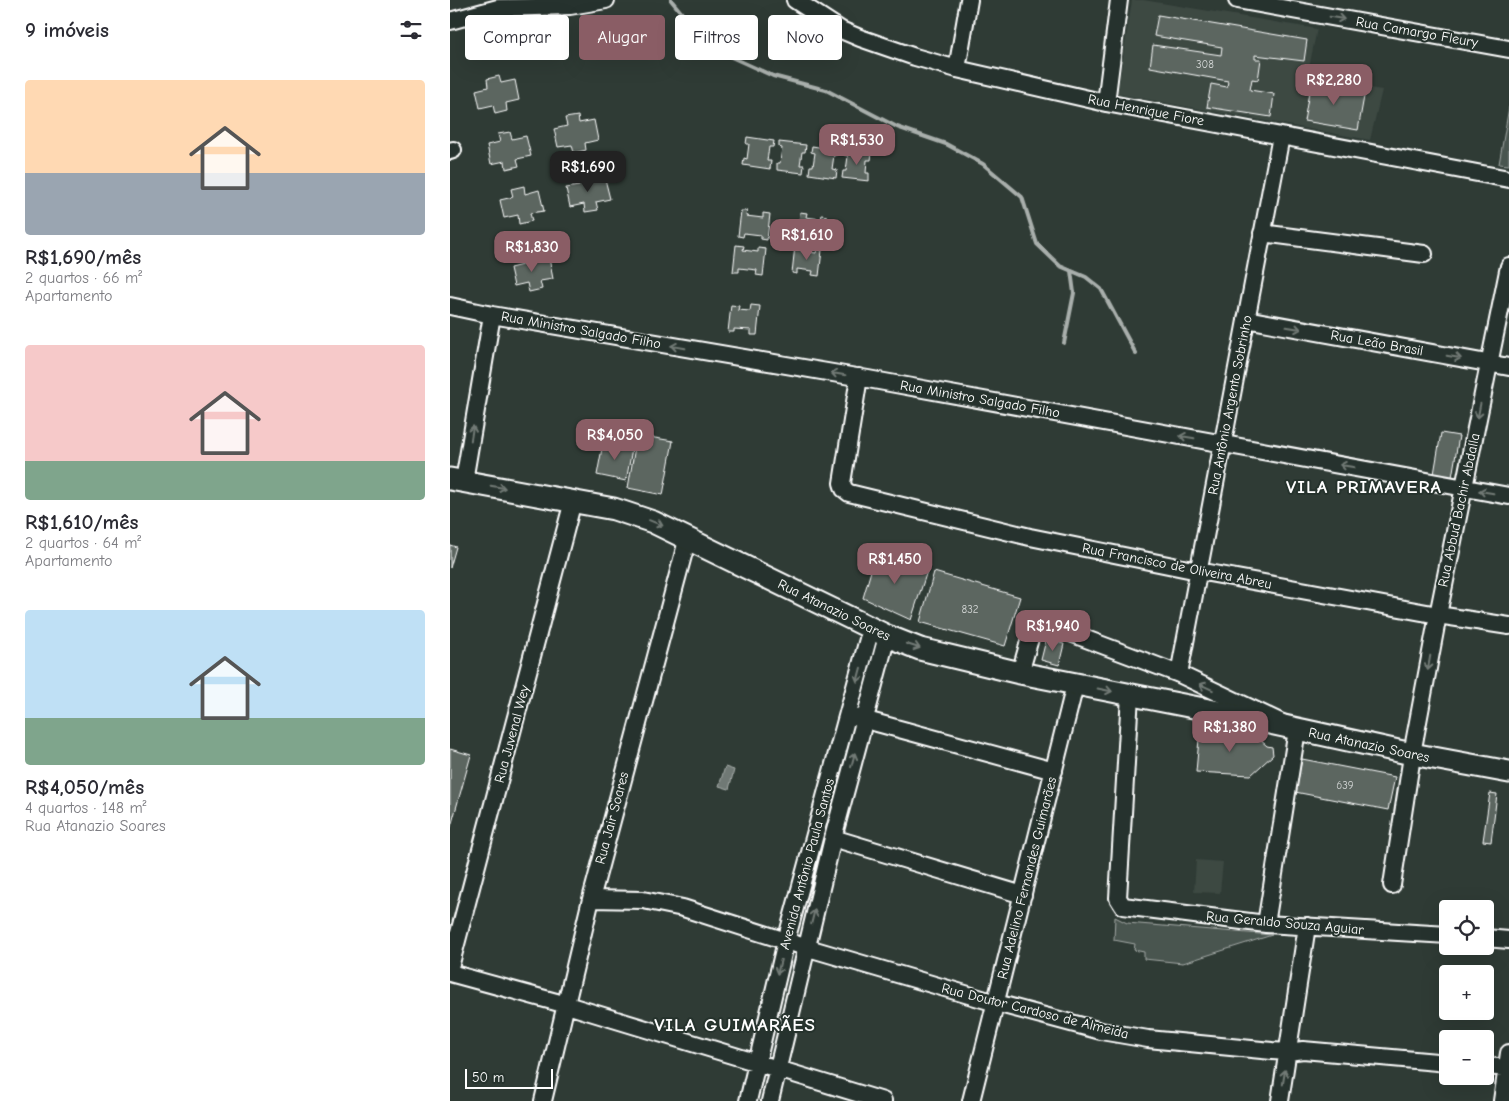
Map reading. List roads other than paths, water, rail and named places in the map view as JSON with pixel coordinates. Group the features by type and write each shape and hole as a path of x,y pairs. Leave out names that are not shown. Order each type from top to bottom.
{"main road":[{"name":"Rua Atanazio Soares","path":"457,480 614,509 653,522 688,537 879,632 920,649 1075,685 1130,695 1230,706 1297,730 1509,772"}],"street":[{"path":"450,21 497,4 570,6 606,0"},
{"name":"Rua Henrique Fiore","path":"795,0 828,22 860,38 915,57 957,68 1106,103 1509,179"},
{"path":"957,68 969,0"},
{"path":"1106,103 1119,0"},
{"name":"Rua Camargo Fleury","path":"1237,0 1509,49"},
{"name":"Rua Antônio Argento Sobrinho","path":"1179,674 1281,136"},
{"path":"1262,233 1424,254"},
{"name":"Rua Abbud Bachir Abdalla","path":"1392,884 1412,754 1438,615 1509,266"},
{"name":"Rua Ministro Salgado Filho","path":"450,306 492,315 859,377 1509,496"},
{"path":"457,480 492,315"},
{"name":"Rua Leão Brasil","path":"1246,319 1509,367"},
{"name":"Rua Francisco de Oliveira Abreu","path":"859,377 842,483 844,489 849,493 1030,537 1198,571 1438,615 1509,626"},
{"name":"Rua Juvenal Wey","path":"450,967 573,501"},
{"name":"Rua Jair Soares","path":"543,1101 591,900 688,537"},
{"path":"1020,673 1033,628 1039,624 1049,624 1179,674 1230,706"},
{"name":"Avenida Antônio Paula Santos","path":"748,1101 786,942 848,716 879,632"},
{"name":"Avenida Antônio Paula Santos","path":"770,1101 805,948 864,720 879,632"},
{"name":"Rua Adelino Fernandes Guimarães","path":"971,1101 1075,685"},
{"name":"Rua Geraldo Souza Aguiar","path":"1130,695 1118,898 1123,906 1266,924 1439,935"},
{"path":"848,716 1054,770"},
{"path":"1266,924 1297,730"},
{"path":"833,838 1023,896"},
{"name":"Rua Doutor Cardoso de Almeida","path":"591,900 643,900 683,908 805,948 1101,1031 1148,1039 1288,1052 1303,1050 1439,1062"},
{"path":"1280,1101 1307,926"},
{"path":"1494,939 1509,940"},
{"path":"450,973 567,1005 756,1064 883,1101"},
{"path":"1494,1065 1508,1063 1502,1101"}],"waterway":[{"path":"671,0 689,22 729,56 773,76 826,90 897,127 946,144 983,164 1022,197 1037,244 1060,266 1086,277 1101,289 1136,354"},
{"path":"1064,343 1074,293 1071,271"}],"district":[{"name":"VILA PRIMAVERA","path":"1364,487"},
{"name":"VILA GUIMARÃES","path":"735,1025"}]}
